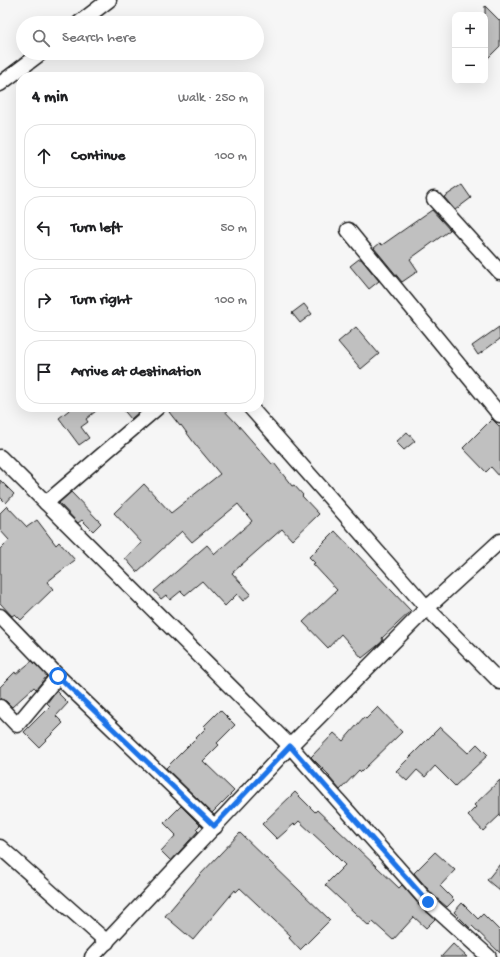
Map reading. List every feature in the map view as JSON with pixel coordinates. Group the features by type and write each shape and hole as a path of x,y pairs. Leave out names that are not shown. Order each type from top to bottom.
{"street":[{"path":"88,16 109,0"},
{"path":"0,84 32,60"},
{"path":"434,199 500,272"},
{"path":"348,230 500,415"},
{"path":"46,503 150,412"},
{"path":"254,412 427,608 500,682"},
{"path":"0,457 290,746 428,902 489,957"},
{"path":"92,957 290,746 427,608 500,541"},
{"path":"0,616 58,676 214,826"},
{"path":"0,708 17,725 58,676"},
{"path":"0,847 107,942"}],"building":[{"path":"485,6 500,21 500,46 488,58 488,12 485,12"},
{"path":"462,185 471,198 455,210 444,197"},
{"path":"432,210 450,230 410,259 418,271 402,282 374,248 380,243 382,245"},
{"path":"361,259 379,281 369,289 350,266"},
{"path":"304,304 312,314 300,323 292,313"},
{"path":"356,327 379,354 361,369 338,342"},
{"path":"499,327 500,339 478,355 472,346"},
{"path":"67,412 95,412 86,419 88,422 81,427 89,438 79,445 59,418"},
{"path":"125,412 139,412 131,419"},
{"path":"169,412 226,412 272,464 274,463 292,486 294,485 319,514 292,540 282,529 232,573 251,594 243,601 237,594 225,606 202,581 185,595 181,591 170,600 166,595 161,599 154,591 207,545 215,554 252,521 238,504 192,542 182,531 137,572 125,558 142,543 114,513 144,484 171,513 220,474 181,425 180,426"},
{"path":"492,419 500,427 500,477 491,467 486,472 463,448"},
{"path":"407,432 415,441 404,450 396,442"},
{"path":"0,480 14,494 6,503 0,497"},
{"path":"71,492 101,523 93,531 82,520 78,523 59,503"},
{"path":"7,506 27,527 37,520 56,545 59,542 75,560 47,582 53,589 21,620 15,614 12,616 0,603 0,549 9,540 0,530 0,513"},
{"path":"335,531 411,611 382,638 382,642 362,658 341,634 328,648 303,622 337,590 313,564 315,563 309,557"},
{"path":"32,661 47,676 36,689 34,687 12,707 6,701 0,699 0,687 15,672 16,674"},
{"path":"56,691 68,703 56,716 63,723 39,747 24,732 50,706 47,703"},
{"path":"378,707 402,732 361,772 359,770 340,790 329,777 330,776 311,757 334,733 343,741 364,717 366,719"},
{"path":"220,710 235,725 217,743 219,745 203,761 234,791 212,813 166,768 206,728 204,726"},
{"path":"440,727 468,753 477,744 488,755 455,786 435,766 425,777 417,770 407,781 396,771"},
{"path":"500,780 500,815 483,831 468,815 476,807 474,805"},
{"path":"295,792 315,812 317,810 399,888 402,885 422,908 435,919 426,928 414,917 393,940 373,922 369,926 325,885 345,865 325,845 299,821 277,839 262,824"},
{"path":"181,806 200,825 196,829 198,831 171,861 161,851 176,835 164,823"},
{"path":"240,833 330,920 300,950 289,938 291,936 240,888 236,892 235,890 193,940 165,916 199,876"},
{"path":"435,852 455,870 440,886 454,900 447,907 434,896 414,873"},
{"path":"500,864 500,891 487,880"},
{"path":"462,903 478,919 483,914 500,931 500,953 472,926 470,928 454,912"},
{"path":"453,944 467,957 441,957"}],"route":[{"path":"58,676 214,826 290,746 428,902"}]}
